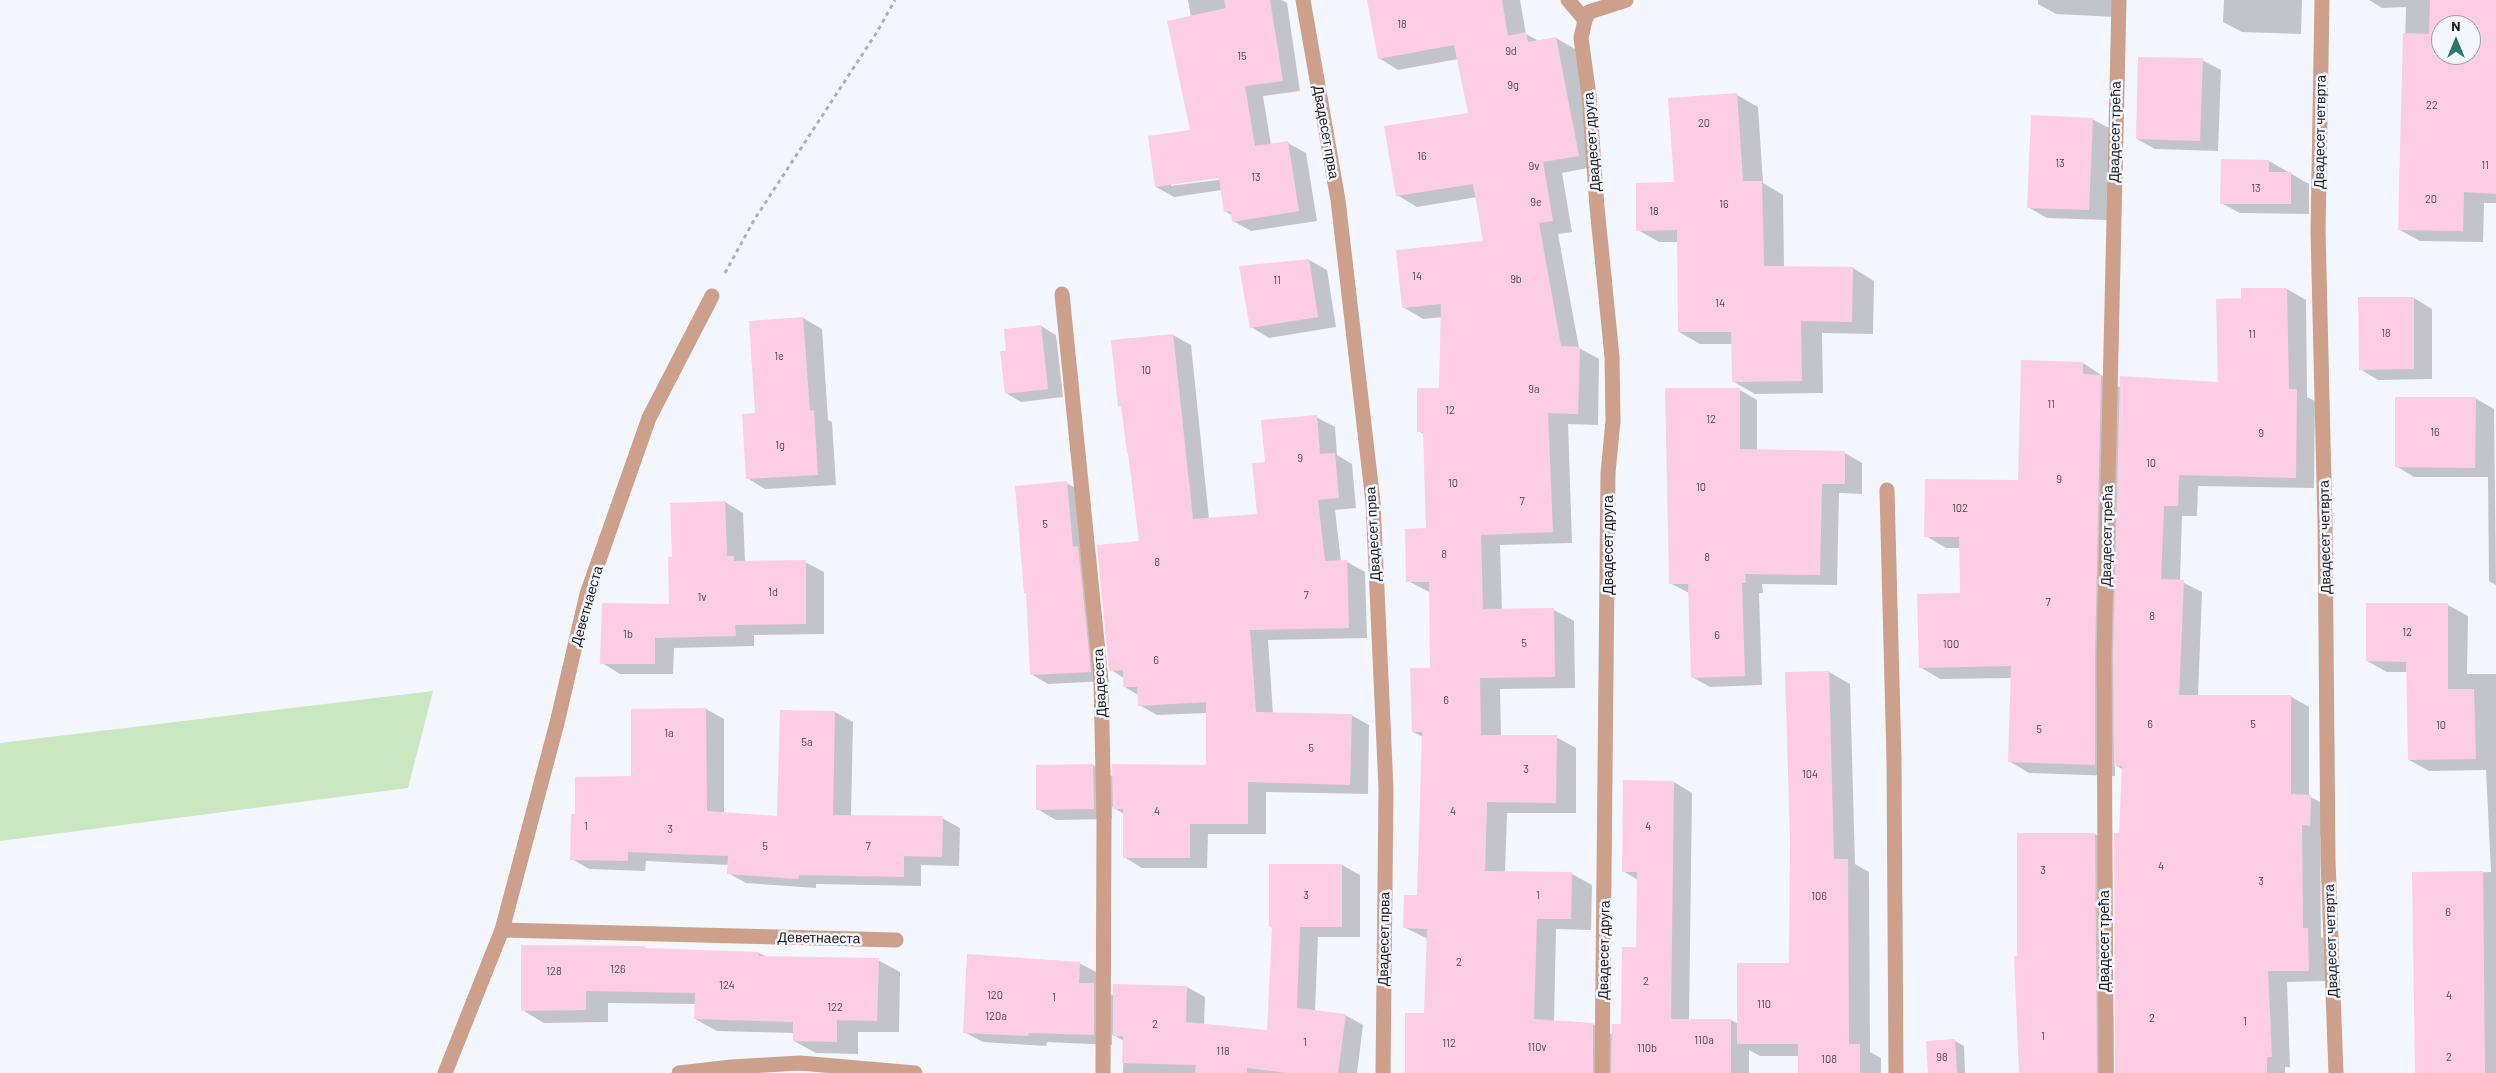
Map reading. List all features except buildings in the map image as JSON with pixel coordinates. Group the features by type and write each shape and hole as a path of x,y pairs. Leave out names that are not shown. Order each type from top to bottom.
{"street":[{"name":"Двадесет прва","path":"1303,0 1338,200 1372,502 1386,789 1383,1073"},
{"path":"1568,0 1585,20 1589,12 1626,0"},
{"name":"Двадесет трећа","path":"2106,1073 2104,655 2119,0"},
{"name":"Двадесет четврта","path":"2322,0 2318,240 2325,524 2328,860 2336,1073"},
{"name":"Двадесет друга","path":"1585,20 1582,38 1589,96 1597,207 1612,357 1614,421 1608,473 1602,1073"},
{"name":"Двадесета","path":"1062,294 1101,681 1104,821 1103,1073"},
{"name":"Деветнаеста","path":"445,1073 502,930 557,723 587,594 649,418 712,296"},
{"path":"1887,490 1894,760 1896,1073"},
{"name":"Деветнаеста","path":"502,930 896,940"},
{"path":"679,1073 731,1067 800,1063 831,1069 915,1073"}],"path":[{"path":"712,296 754,220 895,0"}],"green space":[{"path":"433,691 408,788 0,841 0,743"}]}
